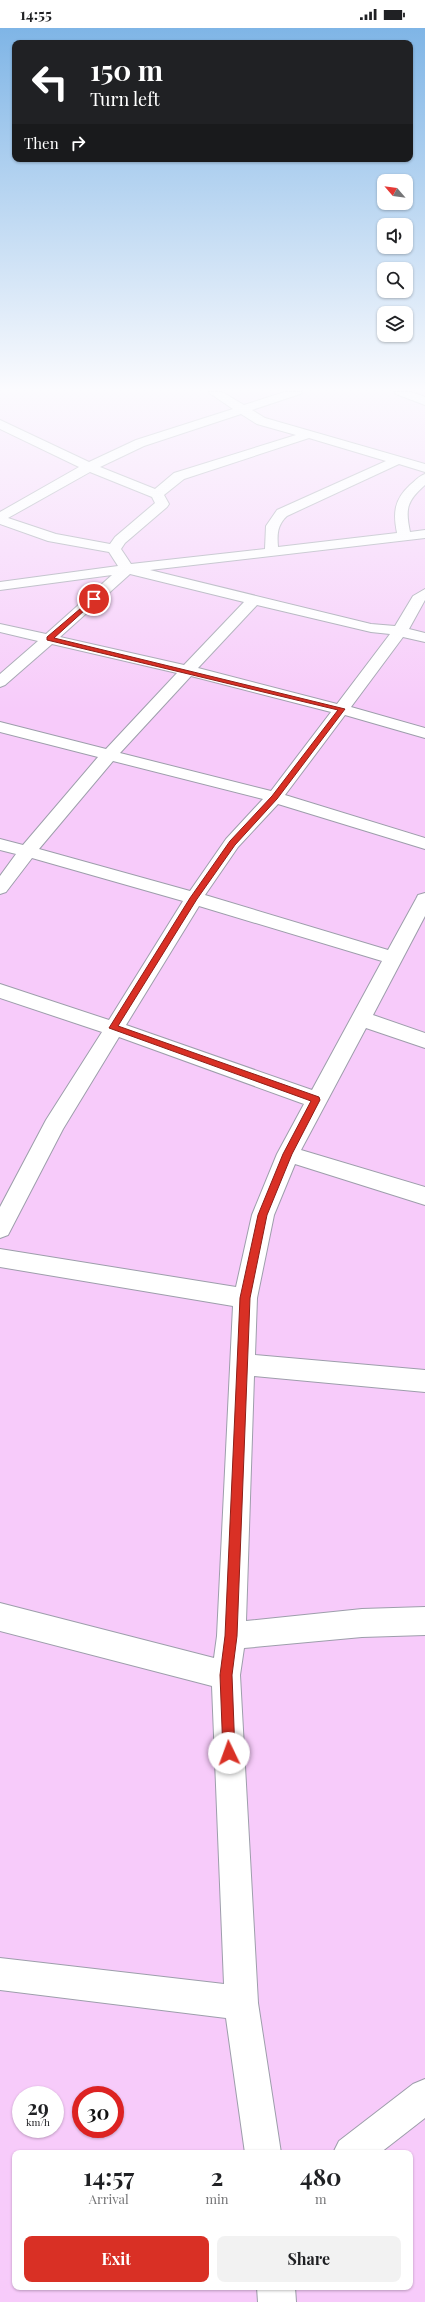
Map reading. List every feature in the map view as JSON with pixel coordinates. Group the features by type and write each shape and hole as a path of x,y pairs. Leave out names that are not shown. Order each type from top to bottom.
{"street":[{"path":"0,518 35,498"},
{"path":"114,549 120,540 162,504 159,498"},
{"path":"272,553 271,528 275,518 282,513 315,498"},
{"path":"403,498 400,515 404,536"},
{"path":"0,518 53,538 114,549 127,569 371,628 400,631 425,638"},
{"path":"0,586 127,569 425,534"},
{"path":"0,682 127,569"},
{"path":"0,1229 54,1126 194,898 232,843 275,797 342,709 400,631 418,599 425,593"},
{"path":"0,888 26,852 110,755 254,600"},
{"path":"0,628 188,670 342,709 425,733"},
{"path":"0,727 275,797 425,844"},
{"path":"0,844 194,898 392,958"},
{"path":"262,2150 241,2003 226,1675 231,1636 241,1364 245,1298 262,1215 288,1154 425,899"},
{"path":"0,991 113,1028 316,1100"},
{"path":"362,1018 425,1041"},
{"path":"288,1154 425,1196"},
{"path":"0,1258 245,1298"},
{"path":"241,1364 425,1381"},
{"path":"0,1617 226,1675"},
{"path":"231,1636 362,1623 425,1621"},
{"path":"0,1974 241,2003"},
{"path":"355,2150 425,2096"},
{"path":"276,2290 277,2302"}],"shaded area":[{"path":"0,498 425,498 425,2302 0,2302"}],"route":[{"path":"94,599 49,639 188,670 342,709 275,797 232,843 194,898 113,1028 316,1100 288,1154 262,1215 245,1298 241,1364 231,1636 226,1675 229,1753"}]}
